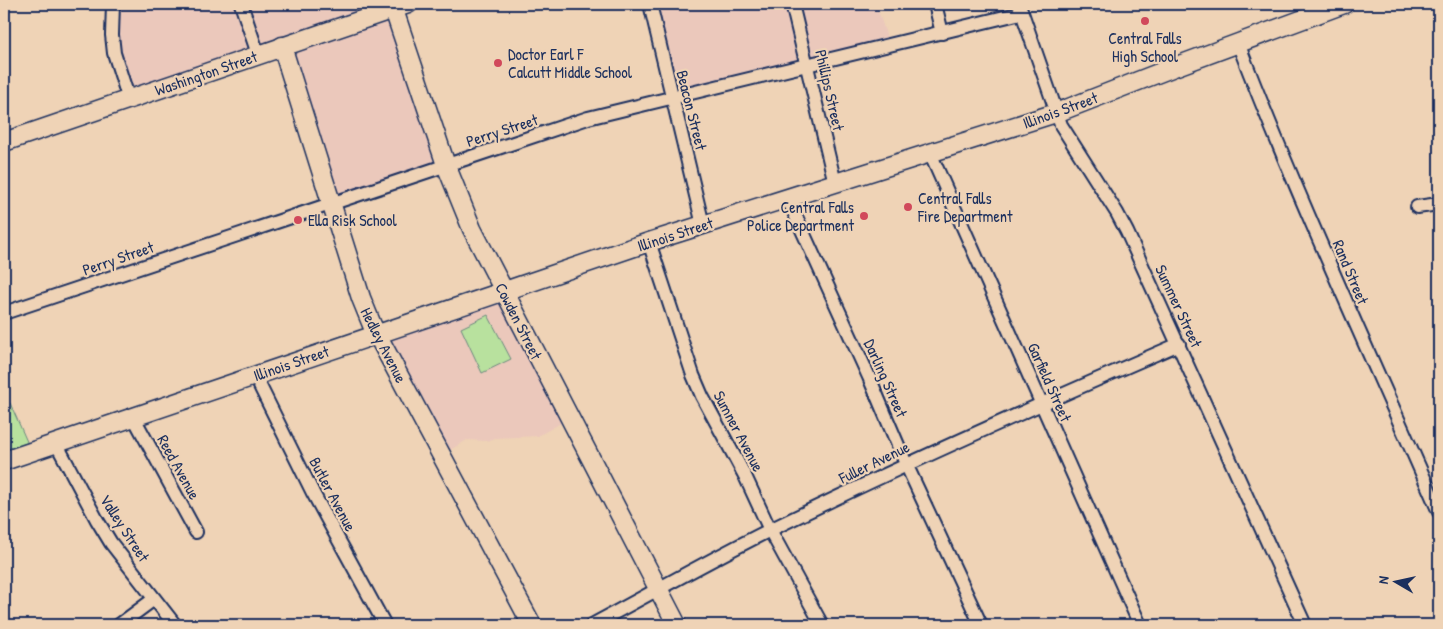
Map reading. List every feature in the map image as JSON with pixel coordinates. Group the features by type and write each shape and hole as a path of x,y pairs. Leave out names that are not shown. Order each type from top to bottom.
{"street":[{"path":"113,4 112,35 114,53 129,100"},
{"path":"241,4 258,54"},
{"name":"Beacon Street","path":"650,4 703,225"},
{"name":"Phillips Street","path":"792,4 835,183"},
{"path":"935,4 942,33"},
{"name":"Illinois Street","path":"4,461 649,242 1056,113 1344,4"},
{"name":"Washington Street","path":"4,142 398,5"},
{"name":"Cowden Street","path":"398,5 446,165 472,229 677,625"},
{"name":"Perry Street","path":"4,313 588,118 942,33 1020,8"},
{"name":"Summer Street","path":"1020,8 1061,125 1124,226 1305,625"},
{"name":"Rand Street","path":"1238,43 1256,91 1338,284 1439,512"},
{"name":"Hedley Avenue","path":"282,46 361,298 377,334 532,625"},
{"name":"Garfield Street","path":"930,153 1140,625"},
{"name":"Darling Street","path":"788,197 906,464 981,625"},
{"path":"1416,207 1439,204"},
{"name":"Sumner Avenue","path":"649,242 693,375 702,396 745,476 770,530 822,625"},
{"name":"Fuller Avenue","path":"592,625 770,530 906,464 1042,402 1179,344"},
{"name":"Butler Avenue","path":"256,376 313,493 385,625"},
{"name":"Reed Avenue","path":"134,418 196,532"},
{"name":"Valley Street","path":"56,443 111,543 175,625"},
{"path":"119,625 154,598"}],"shaded area":[{"path":"115,4 404,4 397,6 446,158 339,205 286,46 133,97 120,62"},
{"path":"655,4 812,4 823,7 833,4 876,4 889,43 678,97"},
{"path":"509,294 568,419 538,436 494,438 488,441 467,440 445,453 386,336"}],"green space":[{"path":"488,315 511,359 482,373 461,328"},
{"path":"10,403 28,444 4,452 4,405"}],"place":[{"name":"Central Falls High School","path":"1145,21"},
{"name":"Doctor Earl F Calcutt Middle School","path":"498,63"},
{"name":"Central Falls Fire Department","path":"908,207"},
{"name":"Central Falls Police Department","path":"864,216"},
{"name":"Ella Risk School","path":"298,220"}]}
